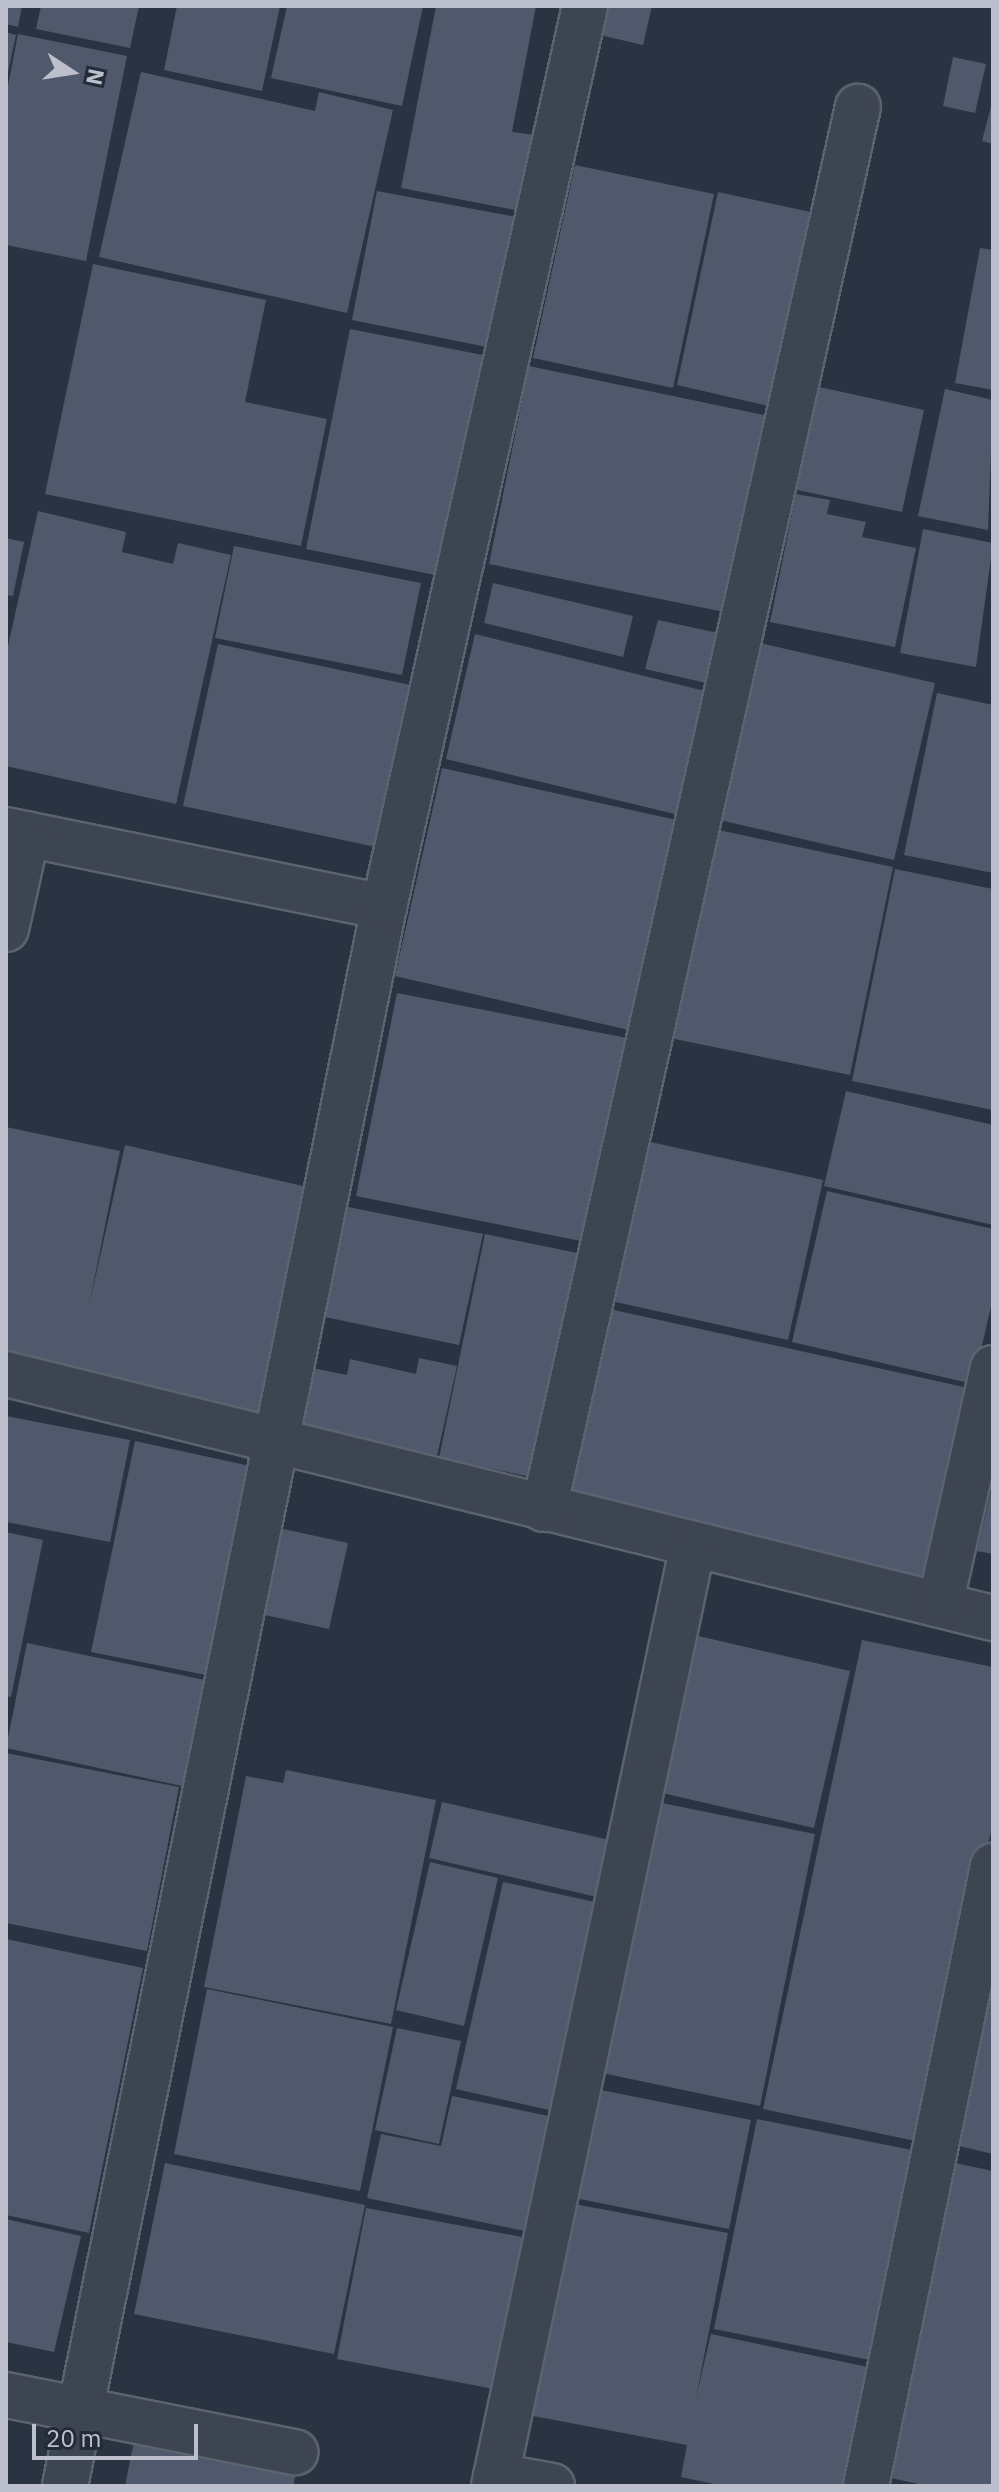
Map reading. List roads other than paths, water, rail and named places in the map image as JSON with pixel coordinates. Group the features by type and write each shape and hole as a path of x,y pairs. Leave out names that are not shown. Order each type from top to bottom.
{"street":[{"path":"65,2486 278,1445 384,907 585,6"},
{"path":"544,1509 858,107"},
{"path":"6,929 16,832 384,907"},
{"path":"940,1605 993,1368"},
{"path":"6,1374 278,1445 993,1618"},
{"path":"552,2486 495,2481 693,1545"},
{"path":"866,2486 993,1866"},
{"path":"6,2395 295,2452"}]}
